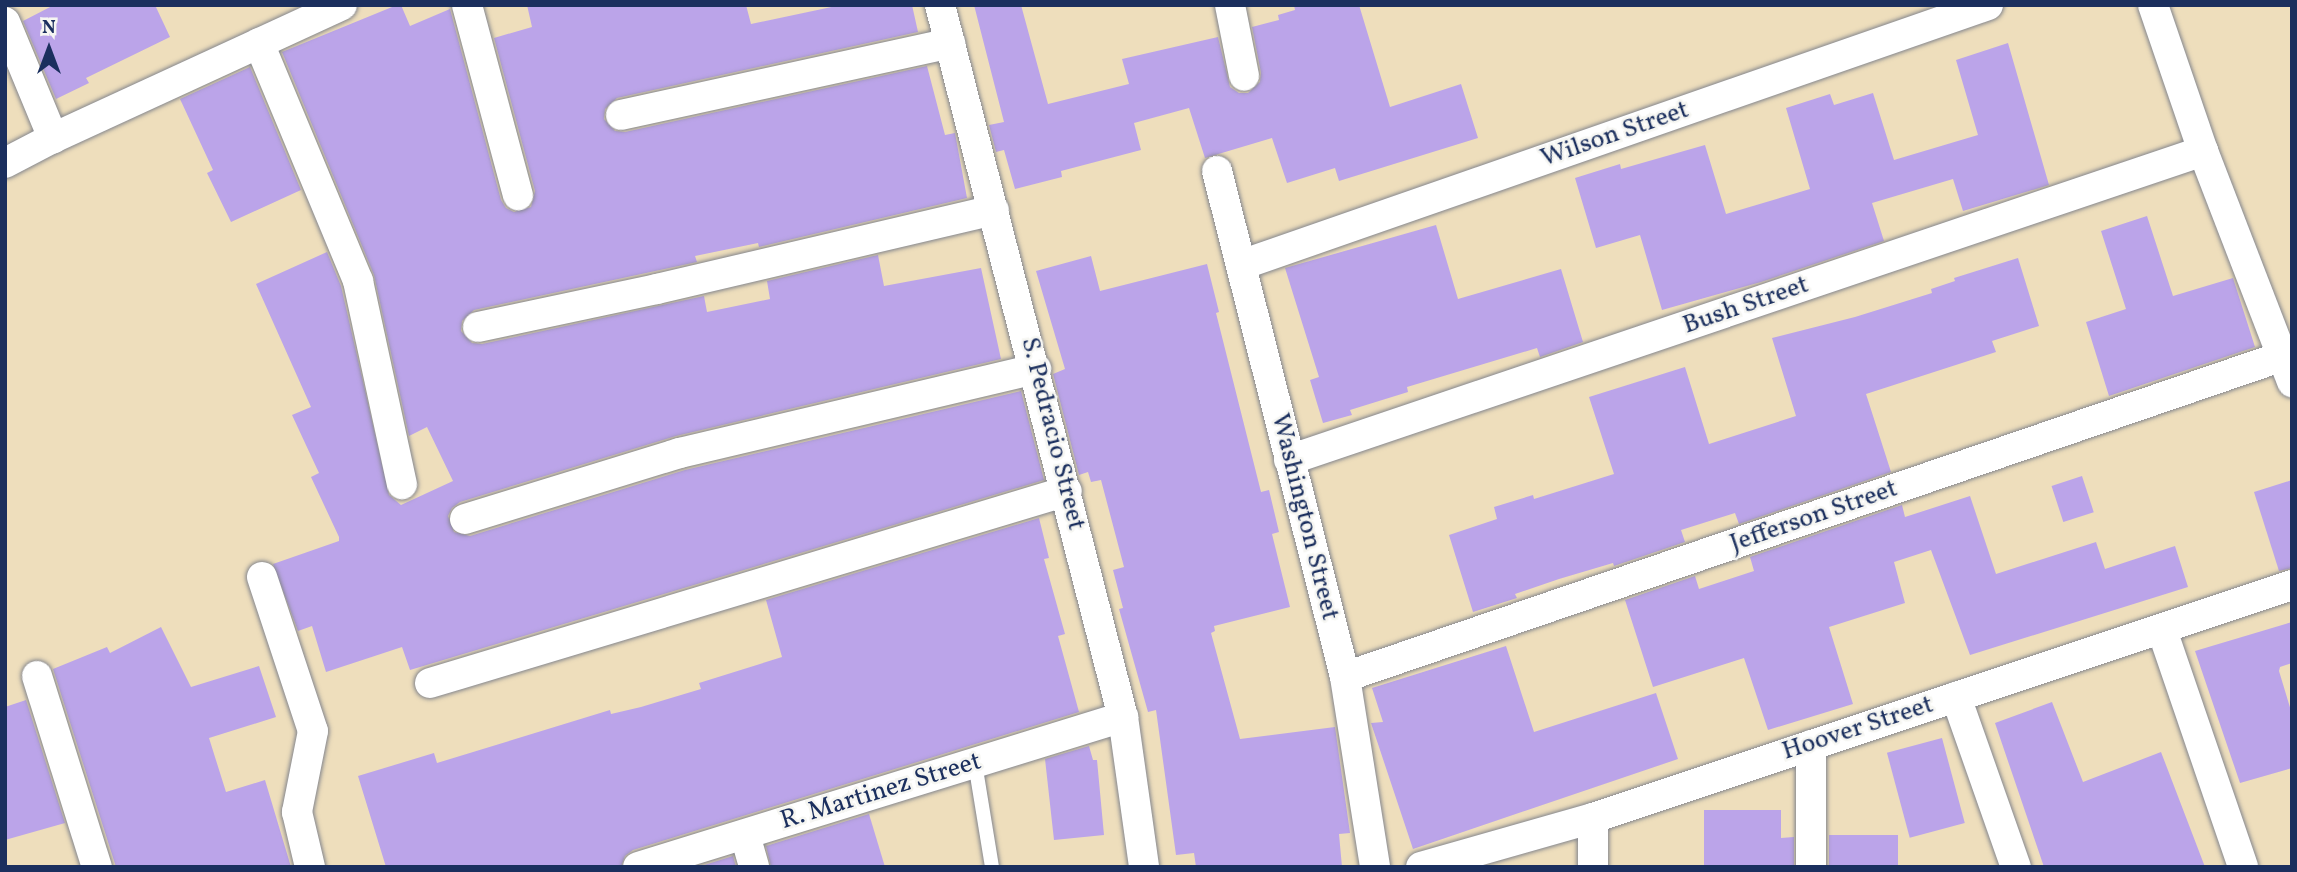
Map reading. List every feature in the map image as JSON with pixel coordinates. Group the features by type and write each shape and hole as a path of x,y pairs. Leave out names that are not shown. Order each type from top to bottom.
{"street":[{"path":"5,163 53,138 342,5"},
{"path":"467,5 518,195"},
{"name":"S. Pedracio Street","path":"940,5 1124,717 1144,867"},
{"path":"1230,5 1244,76"},
{"name":"Wilson Street","path":"1241,265 1988,5"},
{"path":"2153,5 2203,151 2288,369"},
{"path":"5,22 53,138"},
{"path":"259,43 358,281 402,484"},
{"path":"621,116 950,43"},
{"name":"Bush Street","path":"1289,460 2203,151"},
{"name":"Washington Street","path":"1217,171 1345,677 1376,867"},
{"path":"478,327 657,289 994,210"},
{"path":"466,519 680,453 1036,369"},
{"name":"Jefferson Street","path":"1345,677 2288,369"},
{"path":"430,683 1067,491"},
{"path":"262,578 313,731 297,812 310,867"},
{"name":"Hoover Street","path":"1421,867 1593,818 2292,585"},
{"path":"2162,630 2244,867"},
{"path":"37,676 97,867"},
{"path":"1956,697 2016,867"},
{"name":"R. Martinez Street","path":"638,867 1124,717"},
{"path":"1811,745 1811,867"},
{"path":"1593,818 1593,867"},
{"path":"745,835 754,867"}],"lane":[{"path":"975,763 992,867"}],"building":[{"path":"54,5 155,5 170,37 86,78 89,83 56,99 23,21"},
{"path":"401,5 410,26 450,9 501,200 506,208 514,212 531,207 535,191 494,38 532,27 527,5 746,5 751,24 841,5 912,5 918,32 617,98 605,109 604,119 615,131 625,132 927,66 945,135 955,133 967,198 759,247 758,243 695,256 697,262 474,310 462,321 461,331 472,343 482,344 704,296 707,312 770,299 767,281 878,255 884,286 981,268 1001,359 676,436 460,502 452,508 448,516 454,532 470,536 685,470 1021,391 1044,480 410,670 402,647 326,672 312,626 298,631 273,564 339,541 339,537 311,477 319,473 292,415 311,407 256,284 327,252 341,286 389,495 401,505 453,481 427,427 409,436 374,275 282,52"},
{"path":"974,5 1021,5 1048,104 1129,84 1122,59 1218,37 1230,87 1239,93 1248,93 1260,82 1261,73 1252,27 1279,20 1278,15 1295,10 1294,5 1359,5 1390,107 1461,84 1478,138 1339,181 1335,168 1287,183 1272,138 1205,158 1189,108 1134,123 1141,150 1061,171 1062,177 1015,189 1004,150 996,152 989,125 1004,122"},
{"path":"2008,43 2049,185 1963,211 1953,179 1872,203 1884,241 1761,282 1662,310 1640,235 1596,248 1575,178 1620,164 1621,169 1705,145 1726,214 1810,189 1786,108 1830,94 1834,105 1873,93 1894,160 1978,135 1956,60"},
{"path":"250,67 301,190 231,222 207,173 213,170 180,99"},
{"path":"2147,216 2173,296 2233,278 2255,347 2109,396 2086,322 2126,309 2101,231"},
{"path":"1436,225 1458,299 1561,269 1583,342 1540,357 1537,348 1407,387 1408,392 1350,410 1352,415 1323,423 1310,380 1319,377 1285,268"},
{"path":"1091,256 1100,291 1207,264 1219,312 1216,313 1261,492 1269,490 1279,532 1272,534 1290,607 1214,626 1215,631 1211,633 1240,739 1335,727 1350,833 1339,834 1342,867 1196,867 1194,853 1176,855 1156,710 1148,712 1119,609 1123,608 1113,570 1124,567 1101,480 1091,482 1088,472 1079,475 1053,374 1065,369 1036,271"},
{"path":"2018,258 2039,326 1992,341 1996,352 1866,394 1891,472 1739,524 1735,513 1681,530 1685,542 1614,566 1613,563 1559,579 1515,594 1517,598 1473,612 1449,535 1497,519 1494,507 1533,495 1534,499 1614,474 1589,397 1685,367 1709,444 1796,416 1772,338 1855,317 1932,293 1931,289 1955,281 1954,278"},
{"path":"2082,476 2094,512 2063,522 2052,486"},
{"path":"2292,480 2292,568 2279,571 2254,492"},
{"path":"1970,496 1996,574 2096,542 2105,569 2175,546 2188,587 1970,655 1931,550 1894,562 1905,603 1829,627 1853,704 1768,730 1744,658 1653,687 1625,600 1695,576 1699,589 1754,571 1750,557 1902,505 1905,517"},
{"path":"1039,518 1049,558 1044,559 1065,634 1058,636 1079,712 633,850 625,856 621,867 386,867 358,776 434,753 437,763 610,710 611,714 701,689 699,683 782,657 766,600"},
{"path":"2292,622 2292,663 2280,667 2279,671 2292,714 2292,768 2240,783 2195,651"},
{"path":"161,627 191,687 259,666 276,717 209,738 226,792 265,780 291,867 116,867 53,669 107,647 110,653"},
{"path":"1506,646 1534,732 1656,693 1678,759 1413,849 1371,723 1383,722 1372,688"},
{"path":"26,700 65,823 5,840 5,707"},
{"path":"2052,702 2083,782 2161,752 2205,867 2044,867 1995,723"},
{"path":"1942,738 1965,823 1910,838 1887,753"},
{"path":"1089,746 1093,760 1097,760 1104,835 1054,840 1045,759"},
{"path":"1704,810 1781,810 1781,838 1794,837 1794,867 1704,867"},
{"path":"869,814 885,867 771,867 766,846"},
{"path":"1829,835 1898,835 1898,867 1829,867"},
{"path":"733,856 736,867 698,867"}]}
